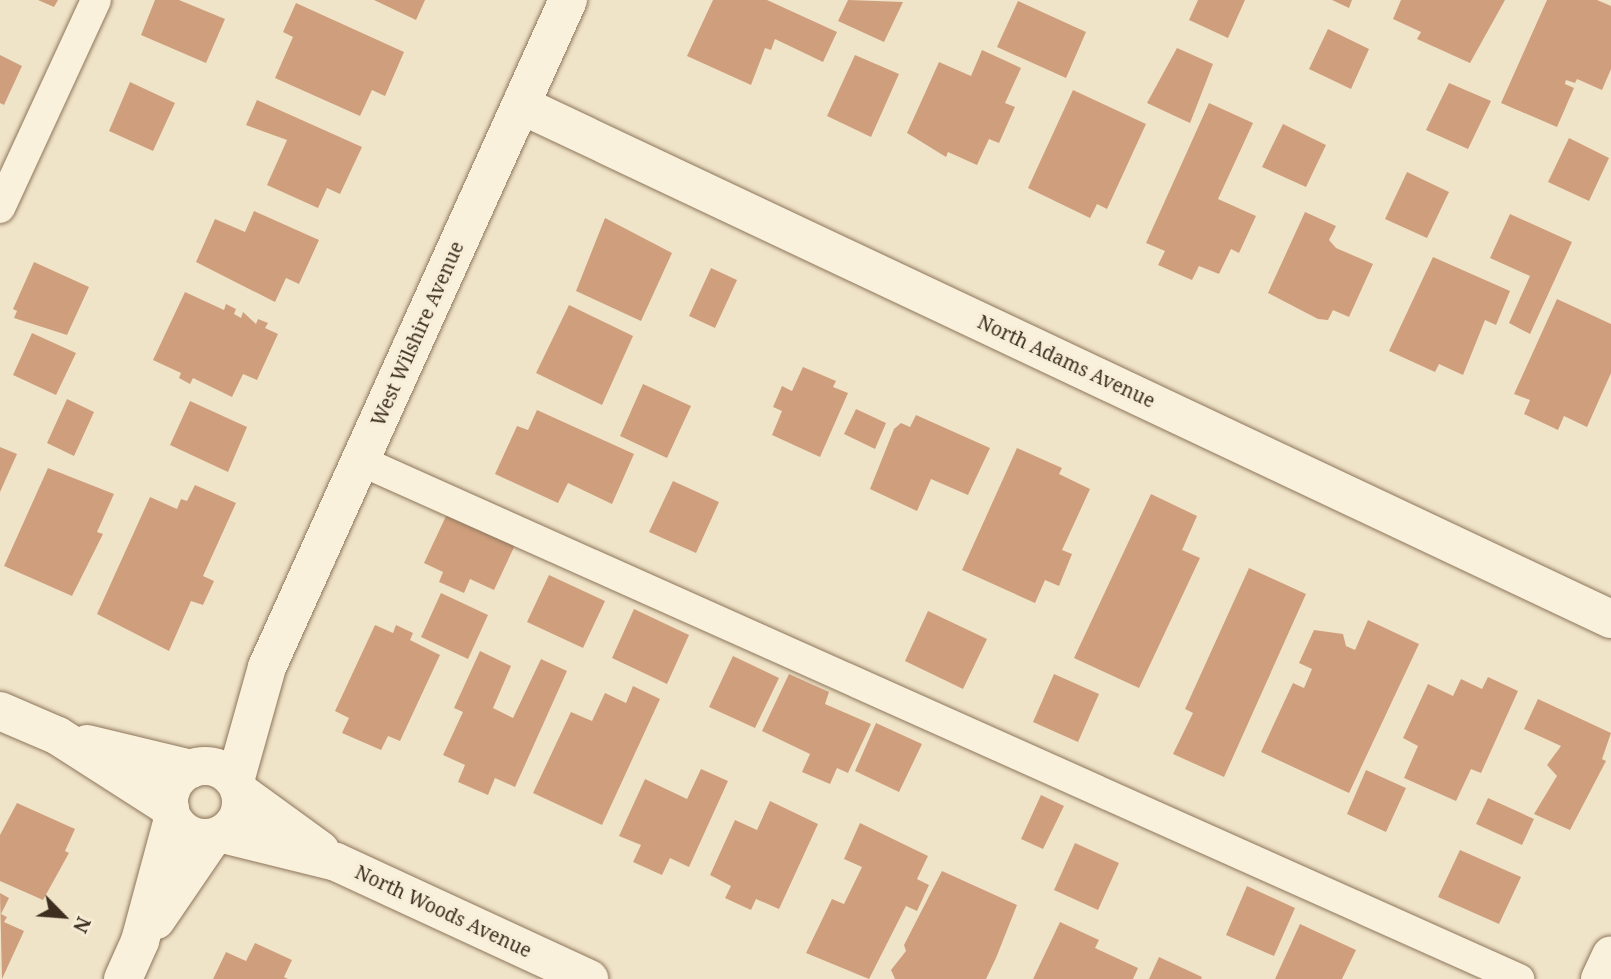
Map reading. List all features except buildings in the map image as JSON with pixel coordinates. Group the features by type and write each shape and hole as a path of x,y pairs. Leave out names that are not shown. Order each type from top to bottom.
{"street":[{"name":"West Wilshire Avenue","path":"217,777 568,0"},
{"name":"North Adams Avenue","path":"521,105 1611,620"},
{"name":"North Woods Avenue","path":"0,711 58,736 217,777 336,862 589,979"},
{"name":"North Woods Avenue","path":"58,736 171,814"},
{"path":"123,979 140,942 171,814 173,785 217,777 238,817 217,836 140,942"},
{"path":"171,814 189,835 217,836"},
{"name":"North Woods Avenue","path":"217,836 336,862"},
{"path":"1600,979 1611,955"}],"lane":[{"path":"0,208 96,0"},
{"path":"361,461 1519,979"}]}
